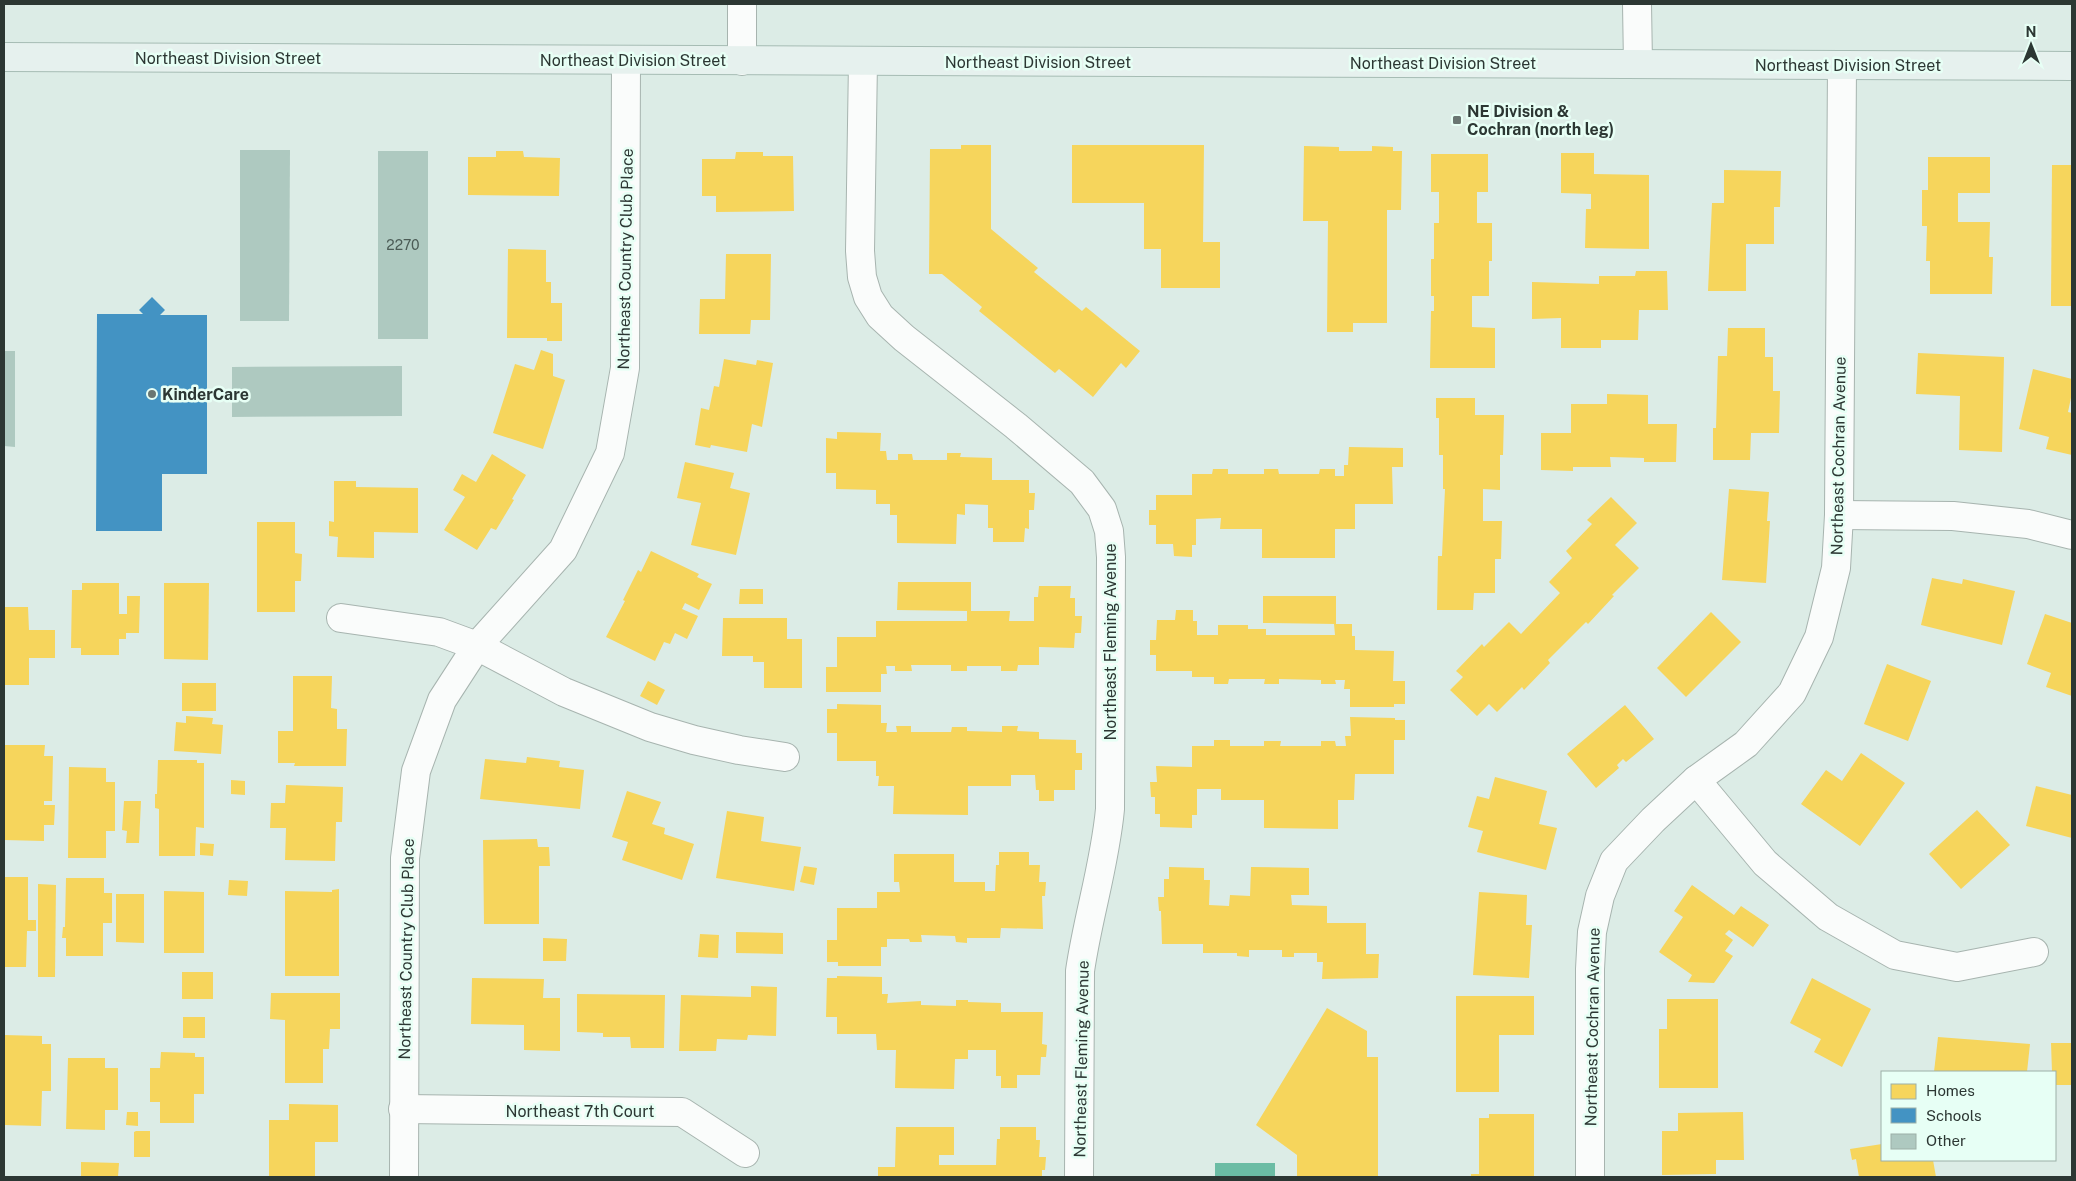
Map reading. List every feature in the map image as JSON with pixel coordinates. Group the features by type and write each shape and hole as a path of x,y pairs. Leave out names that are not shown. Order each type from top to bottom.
{"main road":[{"name":"Northeast Division Street","path":"4,57 2072,66"}],"street":[{"path":"742,4 742,61"},
{"path":"1637,4 1638,64"},
{"name":"Northeast Country Club Place","path":"404,1177 405,858 416,771 442,700 478,646 563,550 610,453 626,368 626,60"},
{"name":"Northeast Fleming Avenue","path":"863,61 860,251 862,277 868,297 880,316 904,338 1016,426 1082,482 1102,509 1109,531 1111,557 1110,809 1108,838 1080,971 1079,1177"},
{"name":"Northeast Cochran Avenue","path":"1590,1177 1590,970 1592,932 1600,896 1614,861 1653,820 1696,780 1746,744 1792,693 1819,637 1836,568 1839,515 1842,66"},
{"path":"1839,515 1952,516 2028,524 2072,535"},
{"path":"341,618 439,632 478,646 564,692 650,728 739,750 785,757"},
{"path":"1696,780 1765,863 1828,917 1895,955 1957,967 2034,952"},
{"name":"Northeast 7th Court","path":"403,1110 682,1112 745,1153"}],"shaded area":[{"path":"1215,1163 1275,1163 1275,1177 1215,1177"}],"building: Homes":[{"path":"961,145 991,145 991,229 1038,268 1034,272 1082,311 1086,307 1140,351 1126,368 1121,363 1093,397 1059,369 1055,373 979,311 982,307 942,274 929,274 930,149 961,149"},
{"path":"1072,145 1204,145 1203,242 1220,242 1220,288 1161,288 1161,249 1144,249 1144,203 1072,203"},
{"path":"1304,146 1339,147 1339,151 1372,151 1372,146 1393,147 1393,151 1402,151 1401,210 1387,210 1387,323 1353,323 1353,332 1327,332 1328,221 1303,221"},
{"path":"496,151 523,151 524,157 560,158 559,196 468,195 468,157 496,157"},
{"path":"736,152 763,152 763,156 793,156 794,211 716,212 716,196 702,196 702,159 735,159"},
{"path":"1561,153 1594,153 1594,174 1649,175 1649,249 1585,248 1586,209 1591,209 1591,194 1561,193"},
{"path":"1431,154 1488,154 1488,192 1477,192 1477,223 1492,223 1492,261 1489,261 1489,296 1472,296 1472,327 1495,328 1495,368 1430,368 1431,311 1434,311 1434,296 1431,296 1431,259 1434,259 1434,223 1439,223 1439,192 1431,192"},
{"path":"1928,157 1990,157 1990,193 1958,193 1958,222 1990,222 1989,257 1993,257 1992,294 1930,294 1930,261 1926,261 1927,226 1922,226 1922,190 1928,190"},
{"path":"2052,165 2072,165 2072,306 2051,306"},
{"path":"1724,170 1781,171 1780,207 1774,207 1774,244 1746,244 1746,291 1708,291 1712,203 1724,203"},
{"path":"508,249 546,250 546,282 551,282 551,303 562,303 562,341 547,341 547,338 507,338"},
{"path":"726,254 771,254 770,320 751,320 750,334 699,334 700,299 725,299"},
{"path":"1636,271 1667,271 1668,310 1639,310 1638,340 1601,340 1601,348 1561,348 1561,318 1532,319 1532,282 1599,284 1599,276 1635,276"},
{"path":"1728,328 1765,328 1765,357 1773,357 1773,391 1780,391 1779,433 1751,433 1750,460 1713,460 1713,428 1716,428 1718,356 1727,356"},
{"path":"541,350 553,354 553,376 565,380 543,449 493,433 515,364 534,370"},
{"path":"1918,353 2004,357 2002,452 1959,450 1960,396 1916,394"},
{"path":"724,359 756,365 757,360 773,363 762,427 752,424 747,452 711,445 710,448 695,445 701,408 709,410 714,386 719,387"},
{"path":"2033,369 2072,379 2072,393 2068,412 2072,413 2072,455 2046,449 2049,437 2019,429"},
{"path":"1607,394 1648,395 1648,424 1677,424 1676,462 1644,462 1644,458 1610,457 1611,467 1573,467 1573,471 1541,470 1541,433 1571,433 1571,404 1607,404"},
{"path":"1436,398 1475,398 1475,415 1504,415 1503,455 1500,455 1500,490 1483,489 1483,521 1502,521 1501,559 1495,559 1495,593 1474,593 1473,610 1437,610 1438,556 1442,556 1445,489 1443,489 1443,455 1439,455 1439,418 1436,418"},
{"path":"837,432 881,433 880,451 886,451 887,460 898,460 898,454 912,454 913,460 947,460 947,453 961,453 960,457 992,458 992,480 1029,480 1029,493 1035,493 1034,510 1029,510 1029,529 1025,528 1024,542 993,542 993,528 988,528 988,505 965,504 965,515 957,514 956,544 897,543 897,515 890,515 890,504 876,504 876,490 836,489 836,473 826,473 826,438 837,439"},
{"path":"1349,447 1403,448 1403,467 1392,467 1393,504 1355,504 1355,529 1335,529 1335,558 1262,558 1262,529 1220,529 1221,518 1196,519 1196,545 1192,545 1192,557 1174,556 1173,544 1156,544 1156,525 1149,525 1149,510 1156,510 1156,495 1192,495 1192,474 1212,474 1213,469 1228,469 1228,474 1264,474 1264,469 1278,469 1279,474 1319,474 1320,469 1335,469 1335,476 1344,476 1344,465 1348,465"},
{"path":"492,454 526,475 496,530 491,528 477,550 444,530 465,497 453,490 462,474 476,482"},
{"path":"685,462 734,473 730,488 750,493 736,555 691,545 701,503 677,498"},
{"path":"334,481 356,481 356,487 418,488 418,533 374,532 374,558 337,557 338,537 329,536 329,521 334,522"},
{"path":"1729,489 1769,492 1767,521 1770,521 1766,583 1722,580"},
{"path":"1611,497 1637,523 1615,545 1639,568 1612,595 1614,596 1588,624 1586,622 1548,660 1550,663 1524,690 1522,687 1497,712 1489,704 1477,716 1450,690 1463,677 1456,671 1482,644 1484,647 1509,622 1521,634 1560,593 1549,582 1572,558 1566,551 1592,524 1587,520"},
{"path":"257,522 295,522 295,553 302,554 301,581 295,581 295,612 257,612"},
{"path":"651,551 699,574 697,577 712,584 699,610 685,603 682,609 698,616 687,639 675,633 670,644 664,642 655,661 606,637 625,601 623,600 638,570 641,572"},
{"path":"1932,578 1962,584 1963,579 2015,591 2002,645 1921,625"},
{"path":"898,582 971,582 971,611 1010,611 1009,621 1034,621 1034,597 1038,597 1039,586 1071,586 1070,598 1075,598 1075,616 1082,616 1081,633 1075,633 1074,648 1039,647 1039,665 1018,665 1017,671 1001,671 1001,666 967,666 967,671 951,671 951,665 911,665 912,671 895,671 895,666 886,666 887,674 881,674 881,692 826,692 826,667 837,667 837,637 876,637 876,621 967,621 967,611 897,610"},
{"path":"82,583 119,583 119,614 127,614 127,596 140,596 139,633 126,633 126,639 119,639 119,655 81,655 81,648 71,648 72,590 82,590"},
{"path":"164,583 209,583 208,660 164,659"},
{"path":"740,589 763,589 763,604 739,604"},
{"path":"1263,596 1336,596 1336,624 1263,623"},
{"path":"4,607 28,607 29,630 55,630 55,658 29,658 29,685 4,685"},
{"path":"1176,610 1193,610 1193,621 1197,621 1197,635 1218,635 1218,625 1248,625 1248,629 1266,629 1266,635 1335,635 1334,624 1352,624 1352,636 1355,636 1355,650 1394,651 1393,681 1405,681 1405,704 1394,704 1394,707 1350,707 1350,689 1344,689 1345,680 1335,680 1336,684 1321,684 1321,680 1279,679 1279,684 1264,684 1265,679 1229,679 1228,684 1214,684 1214,677 1192,677 1192,671 1156,671 1156,655 1150,655 1150,640 1156,640 1157,620 1175,620"},
{"path":"1711,612 1741,642 1686,697 1657,668"},
{"path":"2045,614 2072,623 2072,696 2046,687 2051,673 2027,664"},
{"path":"723,618 787,618 787,639 802,639 802,688 764,688 764,662 753,662 753,656 722,656"},
{"path":"1887,664 1931,681 1908,741 1864,724"},
{"path":"293,676 332,676 331,708 337,709 337,729 347,729 346,766 294,766 295,763 278,763 278,731 293,731"},
{"path":"648,681 665,690 657,705 640,696"},
{"path":"182,683 216,683 216,711 182,711"},
{"path":"837,704 881,705 881,723 887,723 886,732 897,732 896,726 911,726 911,732 951,732 952,727 967,727 967,731 1002,732 1002,726 1018,726 1017,731 1039,732 1039,739 1076,740 1076,753 1082,753 1082,770 1075,770 1075,790 1054,790 1054,801 1039,801 1039,790 1036,790 1035,775 1011,775 1011,786 968,786 968,815 893,814 894,786 878,786 879,776 876,776 876,761 837,761 837,733 827,733 827,709 837,709"},
{"path":"1625,705 1654,739 1626,762 1623,759 1617,765 1619,768 1596,788 1567,754"},
{"path":"186,716 213,718 212,724 223,725 221,754 174,751 176,722 186,723"},
{"path":"1350,717 1405,720 1405,740 1394,740 1394,774 1355,774 1354,800 1338,800 1338,829 1264,828 1264,800 1221,800 1221,789 1197,789 1197,815 1192,815 1192,828 1160,827 1160,814 1155,814 1155,797 1151,797 1150,782 1157,782 1156,766 1192,767 1192,746 1214,746 1214,740 1230,740 1230,746 1264,746 1264,741 1281,741 1280,746 1321,746 1321,741 1335,741 1336,746 1346,746 1345,736 1351,736"},
{"path":"5,745 45,745 44,756 53,756 52,801 44,801 44,805 55,805 54,825 44,825 44,841 4,840"},
{"path":"1861,753 1905,783 1860,846 1801,804 1826,770 1842,781"},
{"path":"527,757 560,761 559,767 584,770 580,809 480,799 485,759 526,763"},
{"path":"158,760 197,760 197,763 204,763 204,828 196,827 195,856 159,856 159,809 155,808"},
{"path":"69,767 106,768 106,782 115,782 115,831 106,831 106,858 68,858"},
{"path":"1495,777 1547,791 1539,824 1557,828 1546,870 1477,852 1483,831 1468,827 1477,796 1489,799"},
{"path":"231,780 245,781 245,795 231,794"},
{"path":"286,785 343,787 342,822 336,822 335,861 285,860 286,828 270,828 271,803 285,803"},
{"path":"2036,786 2072,795 2072,838 2026,826"},
{"path":"627,791 661,802 652,824 665,828 664,834 694,844 682,880 622,860 628,842 612,837"},
{"path":"124,801 141,801 139,843 126,843 127,831 122,830"},
{"path":"1977,810 2010,845 1961,889 1929,854"},
{"path":"727,811 764,817 761,841 801,847 794,891 716,878"},
{"path":"537,839 538,847 549,847 550,866 539,866 539,924 484,924 483,840"},
{"path":"200,843 214,844 213,856 200,855"},
{"path":"999,852 1029,852 1029,865 1040,865 1039,882 1046,882 1045,896 1042,896 1043,929 1001,928 1000,938 967,938 967,943 956,942 955,936 921,935 922,942 910,942 909,939 887,939 887,947 881,947 881,966 838,966 838,962 827,962 827,940 837,940 837,908 877,908 877,892 900,892 899,882 894,882 894,854 954,854 954,882 985,882 985,891 995,891 996,865 999,865"},
{"path":"804,866 817,868 814,885 800,882"},
{"path":"1169,867 1204,868 1204,880 1210,880 1209,905 1229,906 1230,895 1250,896 1251,867 1309,868 1309,895 1291,895 1292,905 1327,906 1327,923 1366,923 1366,954 1379,954 1378,978 1322,979 1323,962 1317,962 1317,953 1294,953 1294,957 1282,957 1282,950 1249,950 1249,957 1237,956 1237,953 1203,953 1203,944 1162,944 1161,911 1159,911 1158,897 1164,897 1164,879 1169,879"},
{"path":"4,877 28,877 28,920 36,920 36,931 27,931 26,967 4,967"},
{"path":"66,878 104,878 104,893 112,893 112,923 103,923 103,956 66,956 66,938 62,938 63,927 65,927"},
{"path":"229,880 248,881 247,896 228,895"},
{"path":"38,884 56,885 55,977 38,977"},
{"path":"1692,885 1734,915 1741,906 1769,925 1753,947 1729,930 1725,934 1733,940 1725,951 1733,956 1714,983 1688,982 1692,975 1659,952 1683,917 1674,911"},
{"path":"339,889 339,976 285,976 285,891 332,892 332,890"},
{"path":"164,891 204,892 204,953 164,953"},
{"path":"1479,892 1527,895 1526,925 1532,925 1529,978 1473,975"},
{"path":"116,894 144,894 144,943 116,942"},
{"path":"736,932 783,933 783,954 736,953"},
{"path":"700,934 719,935 718,958 698,957"},
{"path":"543,938 567,939 566,961 543,961"},
{"path":"182,972 213,972 213,999 182,999"},
{"path":"837,976 882,977 882,994 888,994 887,1003 921,1001 921,1005 956,1006 956,1000 968,1000 968,1002 1001,1003 1001,1012 1043,1012 1042,1044 1047,1045 1046,1057 1041,1057 1040,1075 1017,1075 1017,1088 1001,1088 1001,1076 996,1076 996,1050 968,1050 968,1059 955,1059 954,1089 895,1088 896,1050 877,1050 876,1034 837,1034 837,1017 826,1017 827,978 837,978"},
{"path":"472,978 544,979 543,998 560,998 560,1051 524,1050 524,1025 471,1024"},
{"path":"1812,978 1871,1009 1842,1067 1814,1052 1821,1039 1790,1023"},
{"path":"751,986 777,987 776,1036 748,1035 747,1040 717,1039 716,1051 679,1051 681,995 751,997"},
{"path":"271,993 340,993 340,1029 330,1029 329,1049 323,1049 323,1083 285,1083 285,1020 270,1019"},
{"path":"577,994 665,995 664,1048 631,1048 630,1037 603,1037 603,1033 577,1032"},
{"path":"1456,996 1534,996 1534,1035 1499,1035 1499,1092 1456,1092"},
{"path":"1667,999 1718,999 1718,1088 1659,1088 1659,1029 1667,1029"},
{"path":"1327,1008 1367,1031 1367,1057 1378,1057 1378,1177 1297,1177 1297,1155 1256,1125"},
{"path":"183,1017 205,1017 205,1038 183,1038"},
{"path":"4,1035 42,1036 42,1044 51,1044 51,1091 42,1091 41,1126 4,1125"},
{"path":"1938,1037 2030,1044 2027,1071 1934,1071"},
{"path":"2051,1043 2072,1043 2072,1085 2056,1085 2056,1071 2052,1071"},
{"path":"161,1052 195,1053 195,1057 204,1057 204,1094 194,1094 194,1123 160,1123 160,1102 150,1102 150,1068 160,1068"},
{"path":"68,1058 105,1058 105,1068 118,1068 118,1110 105,1110 105,1130 66,1129"},
{"path":"289,1104 338,1105 338,1142 315,1142 315,1177 269,1177 269,1120 289,1120"},
{"path":"127,1112 138,1112 138,1126 126,1125"},
{"path":"1743,1112 1744,1160 1716,1160 1716,1174 1662,1175 1662,1131 1678,1131 1678,1113"},
{"path":"1489,1114 1534,1114 1534,1177 1471,1177 1471,1174 1479,1174 1479,1118 1489,1118"},
{"path":"896,1127 954,1127 954,1155 939,1155 939,1165 996,1165 997,1139 1000,1139 1000,1127 1036,1127 1036,1140 1040,1140 1039,1157 1046,1157 1045,1170 1042,1170 1042,1177 878,1177 878,1167 895,1167"},
{"path":"150,1131 150,1157 134,1157 134,1132"},
{"path":"1881,1144 1881,1161 1933,1161 1936,1177 1859,1177 1856,1159 1852,1160 1850,1149"},
{"path":"81,1162 119,1163 118,1177 81,1177"}],"building: Schools":[{"name":"KinderCare","path":"152,297 165,310 160,315 207,315 207,474 162,474 162,531 96,531 97,314 143,314 139,310"}],"building: Other":[{"path":"240,150 290,150 289,321 240,321"},
{"path":"378,151 428,151 428,339 378,339"},
{"path":"4,351 15,351 15,447 4,446"},
{"path":"402,366 402,416 232,417 232,367"}],"place":[{"name":"NE Division & Cochran (north leg)","path":"1457,120"},
{"name":"KinderCare","path":"152,394"}]}
